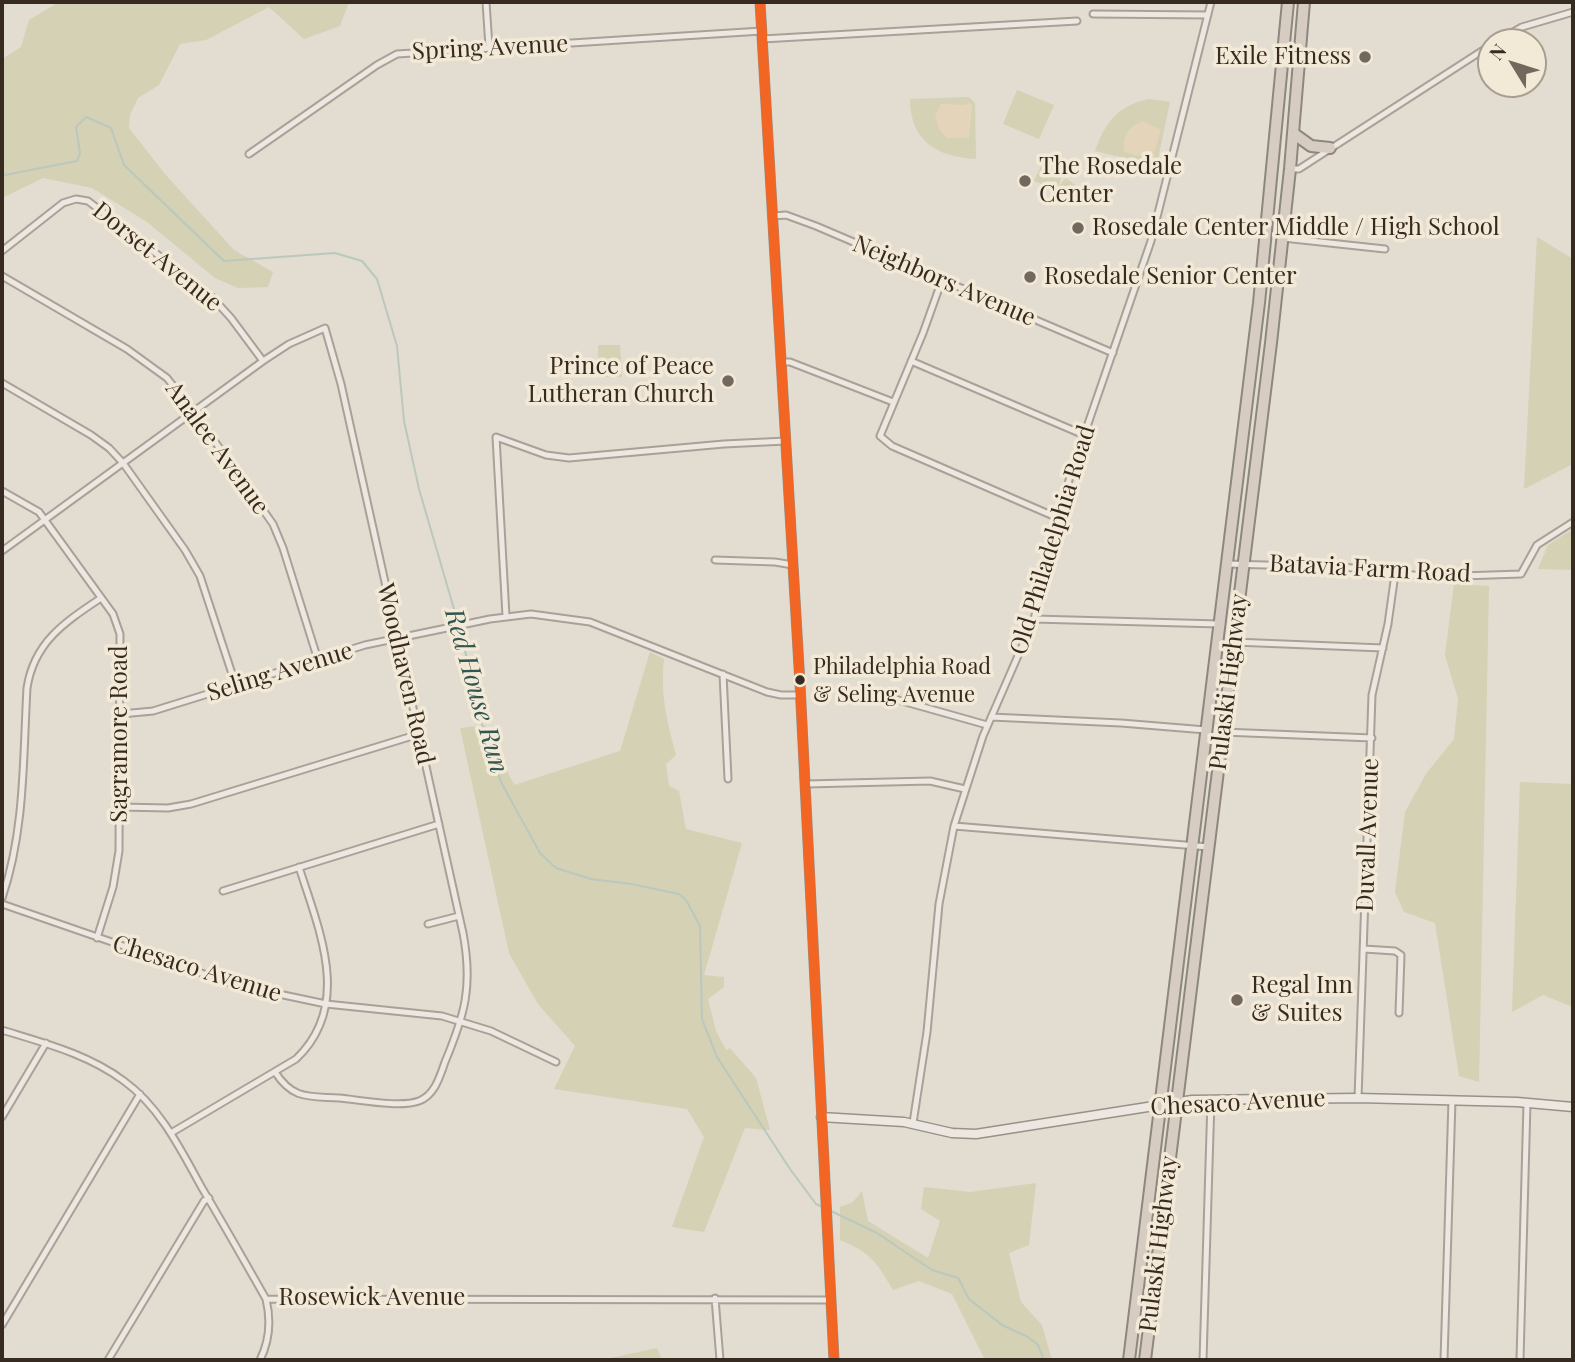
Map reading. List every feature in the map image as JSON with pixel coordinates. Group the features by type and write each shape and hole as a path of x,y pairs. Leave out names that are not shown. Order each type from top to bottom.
{"highway":[{"name":"Pulaski Highway","path":"1129,1360 1265,252 1288,2"},
{"name":"Pulaski Highway","path":"1144,1360 1283,239 1304,2"},
{"path":"1293,133 1311,146 1330,148"}],"main road":[{"path":"760,2 806,783 834,1360"},
{"name":"Chesaco Avenue","path":"821,1118 913,1123 952,1133 976,1134 1176,1102 1211,1100 1359,1098 1517,1102 1573,1107"}],"street":[{"path":"486,2 489,47"},
{"name":"Old Philadelphia Road","path":"913,1123 925,1044 939,904 954,826 990,717 1034,619 1058,517 1156,221 1210,2"},
{"path":"1520,28 1573,12"},
{"path":"1093,14 1208,15"},
{"name":"Spring Avenue","path":"248,154 397,54 489,47 1077,22"},
{"path":"1290,169 1299,169 1477,54"},
{"name":"Dorset Avenue","path":"2,251 63,203 76,199 88,201 210,295 263,361"},
{"name":"Neighbors Avenue","path":"773,216 786,215 797,219 1113,353"},
{"path":"1283,239 1385,249"},
{"name":"Analee Avenue","path":"2,276 149,364 174,385 273,524 318,660"},
{"path":"942,280 880,436 892,446 1058,517"},
{"name":"Woodhaven Road","path":"263,361 289,344 325,328 335,362 439,824 466,948 468,973 462,1021 436,1084 428,1096 403,1103 297,1094 286,1088 275,1073"},
{"path":"2,551 263,361"},
{"path":"911,361 1084,435"},
{"path":"782,362 790,362 893,402"},
{"path":"2,383 91,435 123,463 185,550 200,576 236,686"},
{"path":"506,616 496,437 546,455 569,458 786,441"},
{"name":"Sagramore Road","path":"2,491 39,512 101,597 116,621 120,634 120,807 116,877 97,937"},
{"name":"Batavia Farm Road","path":"1227,564 1343,567 1432,577 1521,574 1537,545 1573,522"},
{"path":"715,561 793,565"},
{"name":"Duvall Avenue","path":"1359,1098 1372,695 1395,574"},
{"path":"2,898 18,834 30,670 42,646 52,634 101,597"},
{"name":"Seling Avenue","path":"121,714 153,711 397,638 506,616 542,615 590,622 775,694 801,695"},
{"path":"1034,619 1219,624"},
{"path":"1234,642 1383,648"},
{"path":"723,674 728,779"},
{"path":"863,690 987,725"},
{"path":"990,717 1206,730"},
{"path":"1223,732 1372,738"},
{"path":"120,807 168,808 191,804 419,734"},
{"path":"806,783 930,781 965,789"},
{"path":"223,891 439,824"},
{"path":"954,826 1209,847"},
{"path":"171,1133 296,1059 320,1027 326,1004 325,954 299,867"},
{"name":"Chesaco Avenue","path":"2,904 236,985 326,1004 427,1013 462,1021 491,1031 556,1062"},
{"path":"428,924 459,916"},
{"path":"1364,949 1395,951 1401,955 1399,1013"},
{"name":"Rosewick Avenue","path":"2,1030 90,1060 140,1094 171,1133 266,1298 831,1300"},
{"path":"2,1117 46,1044"},
{"path":"2,1325 140,1094"},
{"path":"1203,1360 1211,1100"},
{"path":"1444,1360 1456,1100"},
{"path":"1520,1360 1527,1103"},
{"path":"108,1360 174,1248 204,1201 209,1198"},
{"path":"260,1360 269,1332 270,1316 266,1298"},
{"path":"715,1298 720,1360"}],"shaded area":[{"path":"59,2 349,2 340,26 304,39 269,7 206,40 180,44 159,85 138,98 130,115 129,128 165,174 234,250 273,272 268,287 238,288 215,278 147,222 92,188 43,178 2,198 2,59 21,47 29,20"},
{"path":"1017,90 1054,105 1039,139 1003,124"},
{"path":"969,97 975,103 976,159 949,155 928,144 915,126 911,114 910,99"},
{"path":"1149,99 1170,102 1158,159 1150,164 1095,151 1103,131 1114,116 1129,106"},
{"path":"1041,166 1062,175 1058,187 1066,178 1078,187 1068,200 1056,190 1034,181"},
{"path":"1537,237 1573,259 1573,464 1524,489"},
{"path":"598,345 620,345 622,377 598,377"},
{"path":"1573,529 1573,570 1538,569 1548,545"},
{"path":"1454,584 1489,586 1479,1082 1459,1076 1435,923 1404,912 1395,892 1405,812 1426,774 1454,739 1458,699 1445,655"},
{"path":"650,652 664,659 664,696 676,755 666,764 669,786 679,791 686,829 742,843 704,975 724,977 724,987 708,999 716,1031 726,1050 730,1048 756,1078 770,1130 745,1128 704,1232 672,1227 704,1137 687,1109 554,1089 575,1046 538,1004 509,953 460,728 485,725 514,785 620,751"},
{"path":"1520,782 1573,784 1573,1007 1543,995 1512,1012"},
{"path":"1036,1183 1029,1245 1009,1253 1021,1302 1042,1325 1052,1360 985,1360 952,1294 919,1281 893,1290 872,1259 840,1240 840,1207 853,1202 862,1191 868,1221 928,1258 940,1221 921,1209 924,1187 970,1192"},
{"path":"657,1348 662,1360 601,1360"}],"sand":[{"path":"969,102 972,106 969,138 947,138 939,129 935,116 941,104 965,105"},
{"path":"1143,121 1161,130 1153,163 1148,158 1124,152 1127,133"}],"waterway":[{"name":"Red House Run","path":"2,174 77,161 80,153 76,127 86,117 111,128 124,165 224,261 335,253 362,261 377,279 397,346 404,421 419,489 461,633 487,747 502,784 540,853 556,868 591,879 679,894 686,900 700,926 702,1019 717,1057 790,1169 816,1204 823,1207"},
{"name":"Red House Run","path":"831,1211 877,1233 932,1270 958,1278 969,1299 1002,1325 1028,1337 1038,1345 1044,1360"}],"transit line":[{"path":"760,2 800,684 834,1360"}],"place":[{"name":"Exile Fitness","path":"1365,57"},
{"name":"The Rosedale Center","path":"1025,181"},
{"name":"Rosedale Center Middle / High School","path":"1078,228"},
{"name":"Rosedale Senior Center","path":"1030,277"},
{"name":"Prince of Peace Lutheran Church","path":"728,381"},
{"name":"Philadelphia Road & Seling Avenue","path":"800,680"},
{"name":"Regal Inn & Suites","path":"1237,1000"}]}
